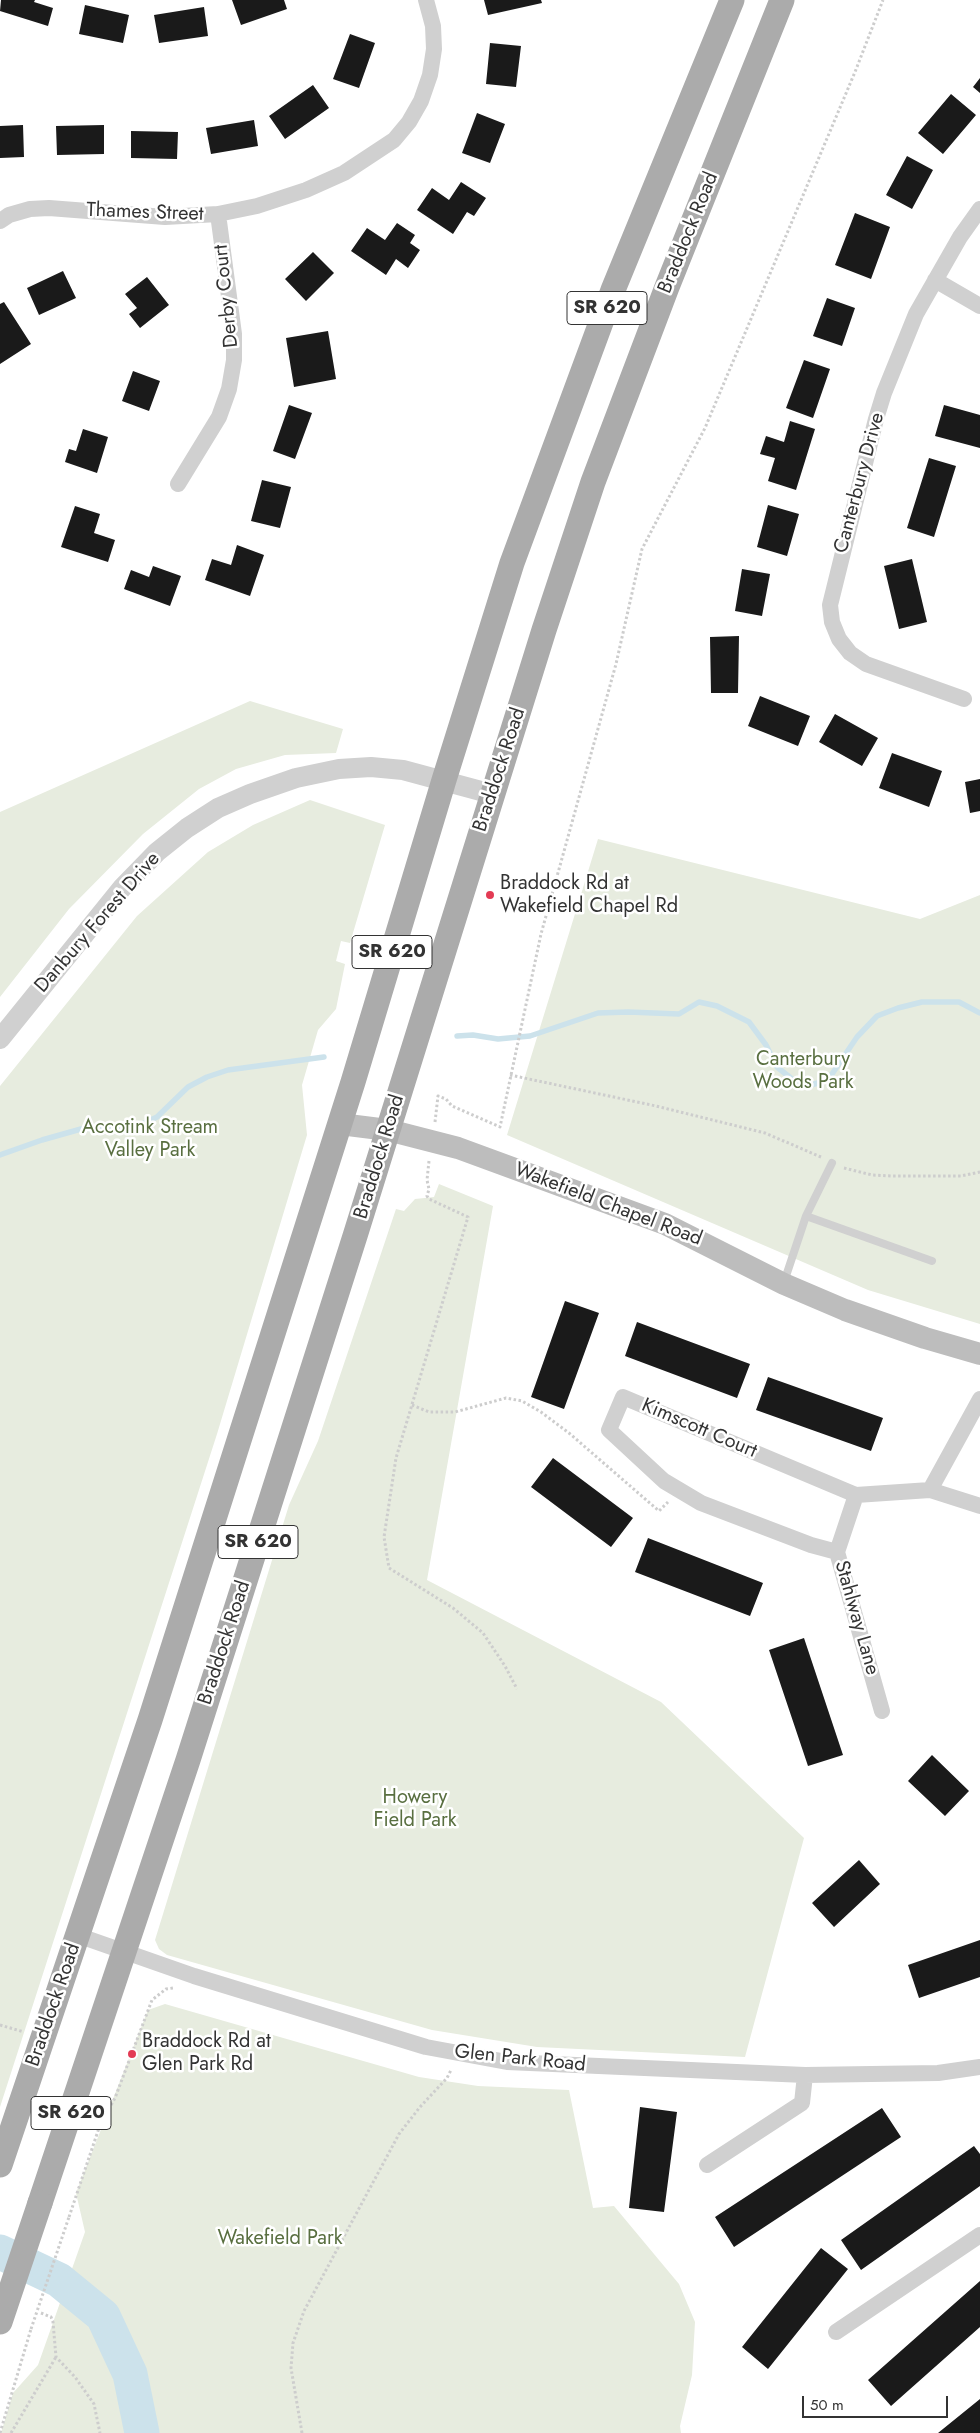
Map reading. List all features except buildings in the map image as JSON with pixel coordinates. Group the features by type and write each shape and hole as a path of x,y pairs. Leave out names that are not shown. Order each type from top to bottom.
{"main road":[{"name":"Braddock Road","path":"0,2165 153,1710 340,1124 512,563 613,290 732,0"},
{"name":"Braddock Road","path":"0,2322 125,1952 388,1130 492,794 593,482 667,286 782,0"},
{"name":"Wakefield Chapel Road","path":"340,1124 388,1130 458,1148 665,1224 784,1284 863,1316 925,1338 980,1354"}],"street":[{"name":"Thames Street","path":"0,221 30,209 49,208 165,217 218,214 257,206 306,190 344,173 394,140 409,122 417,108 430,75 433,41 432,26 426,0"},
{"name":"Canterbury Drive","path":"964,698 866,664 850,653 839,640 832,622 830,605 878,410 916,314 980,209"},
{"name":"Derby Court","path":"178,484 219,417 229,389 234,360 234,334 218,214"},
{"path":"935,280 980,306"},
{"name":"Danbury Forest Drive","path":"0,1039 122,888 157,852 187,828 218,808 250,794 296,778 339,768 371,767 403,770 492,794"},
{"name":"Kimscott Court","path":"837,1552 811,1545 701,1503 664,1481 609,1430 623,1397 856,1496"},
{"path":"930,1490 980,1400"},
{"path":"856,1496 930,1490 980,1506"},
{"name":"Stahlway Lane","path":"856,1496 837,1552 882,1711"},
{"name":"Glen Park Road","path":"77,1935 194,1976 451,2053 507,2062 805,2075 938,2073 980,2067"},
{"path":"707,2165 802,2103 805,2075"},
{"path":"836,2332 980,2235"}],"lane":[{"path":"784,1284 806,1216 832,1163"},
{"path":"806,1216 932,1261"}],"path":[{"path":"500,1127 522,1016 565,842 616,664 642,548 704,428 856,72 884,0"},
{"path":"510,1075 656,1106 765,1133 852,1171 879,1176 961,1176 980,1172"},
{"path":"427,1180 429,1189 427,1196 429,1199 468,1217 396,1458 384,1537 388,1568 453,1608 482,1633 505,1666 517,1689"},
{"path":"412,1405 429,1412 455,1412 506,1398 522,1401 541,1412 569,1433 659,1512 678,1490"},
{"path":"0,2433 31,2329 100,2125 115,2098 152,2000 166,1989 177,1988"},
{"path":"302,2433 291,2368 293,2343 304,2311 399,2134 420,2106 448,2078 451,2070 448,2066 451,2053"},
{"path":"443,2067 451,2070"},
{"path":"11,2433 56,2356 53,2322 51,2317 41,2313"},
{"path":"56,2356 75,2377 94,2404 100,2433"}],"green space":[{"path":"250,701 343,729 336,753 285,755 236,769 199,789 143,834 69,909 0,997 0,812"},
{"name":"Accotink Stream Valley Park","path":"310,800 385,825 350,943 341,941 336,961 345,964 336,1009 318,1030 302,1085 307,1135 217,1434 0,2107 0,1086 137,916 208,852 253,825"},
{"name":"Canterbury Woods Park","path":"598,839 920,919 980,895 980,1324 868,1290 507,1135"},
{"name":"Howery Field Park","path":"439,1184 493,1206 427,1580 661,1702 804,1838 745,2057 537,2047 432,2030 167,1955 159,1949 155,1940 289,1505 318,1441 396,1209 404,1211 415,1199 434,1197"},
{"name":"Wakefield Park","path":"165,2004 419,2077 478,2086 569,2090 593,2208 614,2206 679,2284 695,2322 692,2375 680,2426 681,2433 1,2433 13,2393 38,2365 85,2232 76,2193 148,2010"}],"waterway":[{"path":"457,1036 473,1035 498,1039 530,1036 598,1013 679,1014 699,1002 717,1006 749,1022 766,1045 777,1067 792,1079 811,1085 828,1080 857,1037 877,1016 922,1002 959,1002 980,1013"},
{"path":"0,1155 81,1129 140,1125 157,1117 188,1087 207,1077 228,1070 324,1057"},
{"path":"0,2252 59,2280 103,2316 130,2374 142,2433"}],"place":[{"name":"Braddock Rd at Wakefield Chapel Rd","path":"490,895"},
{"name":"Braddock Rd at Glen Park Rd","path":"132,2054"}]}
